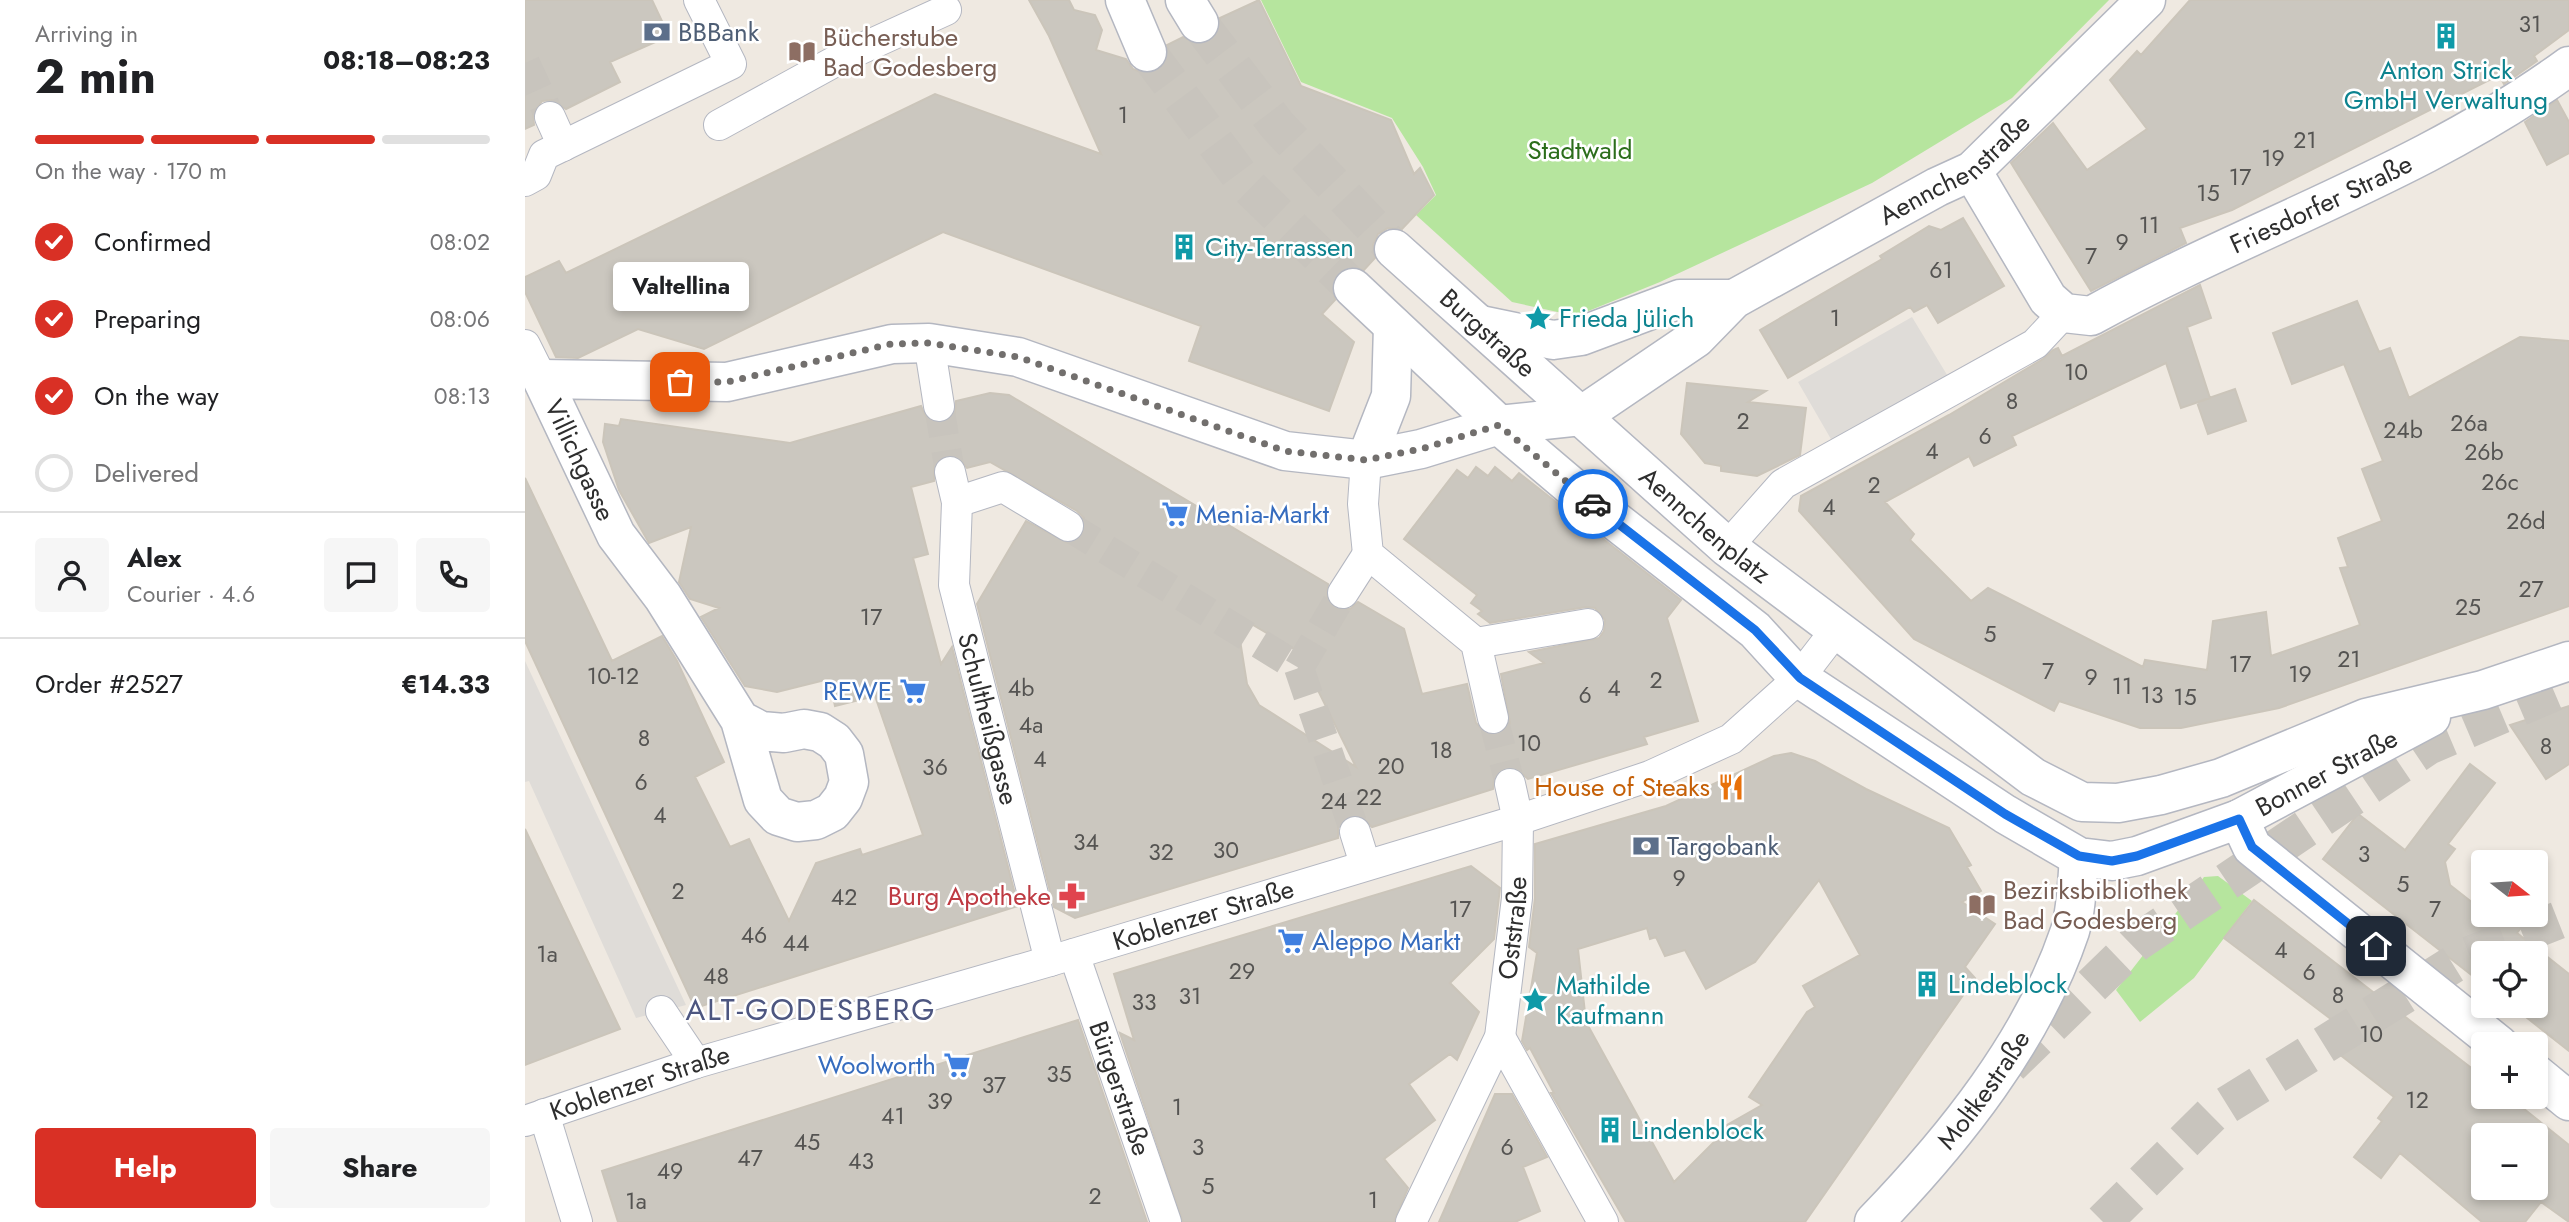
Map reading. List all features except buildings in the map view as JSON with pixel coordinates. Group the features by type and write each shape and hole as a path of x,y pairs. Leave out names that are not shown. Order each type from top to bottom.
{"street":[{"path":"525,181 535,176 544,156 731,64 699,0"},
{"path":"1125,0 1147,52"},
{"name":"Aennchenstraße","path":"1581,416 1696,338 1734,299 1937,187 1972,172 2146,0"},
{"path":"719,125 843,57 946,9"},
{"name":"Friesdorfer Straße","path":"2064,313 2091,316 2430,152 2536,90 2569,66"},
{"path":"550,117 563,146"},
{"path":"1727,547 1783,484 2035,344 2064,313 2048,299 1972,172"},
{"name":"Burgstraße","path":"1394,248 1581,416"},
{"path":"1353,288 1499,425 1518,360"},
{"name":"Aennchenstraße","path":"1481,325 1553,340 1581,336 1680,299 1734,299"},
{"path":"1343,593 1368,554 1363,504 1366,460 1391,396 1393,326"},
{"path":"929,343 939,406"},
{"name":"Villichgasse","path":"740,720 663,597 616,535 542,379 727,382 891,344 929,343 1018,357 1285,451 1366,460 1421,449 1499,425 1581,416"},
{"path":"525,345 542,379"},
{"name":"Aennchenplatz","path":"1581,416 1727,547 1836,630"},
{"name":"Aennchenplatz","path":"1499,425 1572,487 1755,630 1800,678"},
{"name":"Schultheißgasse","path":"950,472 957,502 954,585 1062,958"},
{"path":"957,502 1003,487 1068,526"},
{"path":"1368,554 1476,643 1493,718"},
{"path":"1476,643 1588,624"},
{"name":"Koblenzer Straße","path":"534,1117 696,1063 1062,958 1365,864 1518,820 1650,776 1731,739 1800,678 1836,630"},
{"name":"Bonner Straße","path":"1836,630 2033,777 2082,802 2119,803 2221,778 2366,718 2483,690 2569,661"},
{"name":"Bonner Straße","path":"1800,678 2005,814 2079,856 2112,861 2137,856 2239,819 2483,690"},
{"path":"1510,784 1518,820"},
{"name":"Moltkestraße","path":"1874,1222 1915,1180 1994,1076 2045,993 2070,929 2082,802"},
{"path":"2239,819 2252,847 2483,1032"},
{"name":"Oststraße","path":"1412,1222 1500,1037 1517,898 1518,820"},
{"path":"1355,832 1365,864"},
{"name":"Bürgerstraße","path":"1062,958 1166,1222"},
{"path":"661,1011 696,1063"},
{"path":"1500,1037 1602,1222"},
{"path":"2548,1084 2569,1101"},
{"path":"534,1117 577,1222"}],"green space":[{"name":"Stadtwald","path":"1261,0 2109,0 2012,98 1872,183 1660,282 1576,316 1512,302 1416,215 1436,195 1423,167 1392,118 1301,82"},
{"path":"2218,876 2252,901 2194,978 2140,1022 2116,990 2204,877"}],"shaded area":[{"path":"1912,317 1955,388 1839,453 1798,382"},
{"path":"525,661 686,1005 636,1018 529,781 525,782"}],"tunnel":[{"path":"1199,23 1277,125 1394,249"},
{"path":"1147,52 1246,184 1353,288"},
{"path":"525,63 550,117"},
{"path":"939,406 950,472"},
{"path":"1068,526 1299,668 1355,832"},
{"path":"1299,668 1343,593"},
{"path":"2010,1065 2136,943 2428,746 2569,686"},
{"path":"1493,718 1510,784"},
{"path":"2103,1222 2211,1115 2465,957 2569,916"}],"way so far":[{"path":"680,382 727,382 891,344 929,343 1018,357 1285,451 1366,460 1421,449 1499,425 1593,504"}],"place":[{"name":"BBBank","path":"657,32"},
{"name":"Anton Strick GmbH Verwaltung","path":"2446,36"},
{"name":"Bücherstube Bad Godesberg","path":"802,52"},
{"name":"City-Terrassen","path":"1184,247"},
{"name":"Frieda Jülich","path":"1538,318"},
{"name":"Valtellina","path":"680,382"},
{"name":"Menia-Markt","path":"1175,514"},
{"name":"REWE","path":"913,691"},
{"name":"House of Steaks","path":"1731,787"},
{"name":"Targobank","path":"1646,846"},
{"name":"Burg Apotheke","path":"1072,896"},
{"name":"Bezirksbibliothek Bad Godesberg","path":"1982,905"},
{"name":"Aleppo Markt","path":"1291,941"},
{"name":"Lindeblock","path":"1927,984"},
{"name":"Mathilde Kaufmann","path":"1535,1000"},
{"name":"Woolworth","path":"957,1065"},
{"name":"Lindenblock","path":"1610,1130"}],"district":[{"name":"ALT-GODESBERG","path":"811,1010"}],"route":[{"path":"1593,504 1755,630 1800,678 2005,814 2079,856 2112,861 2137,856 2239,819 2252,847 2376,946"}]}
